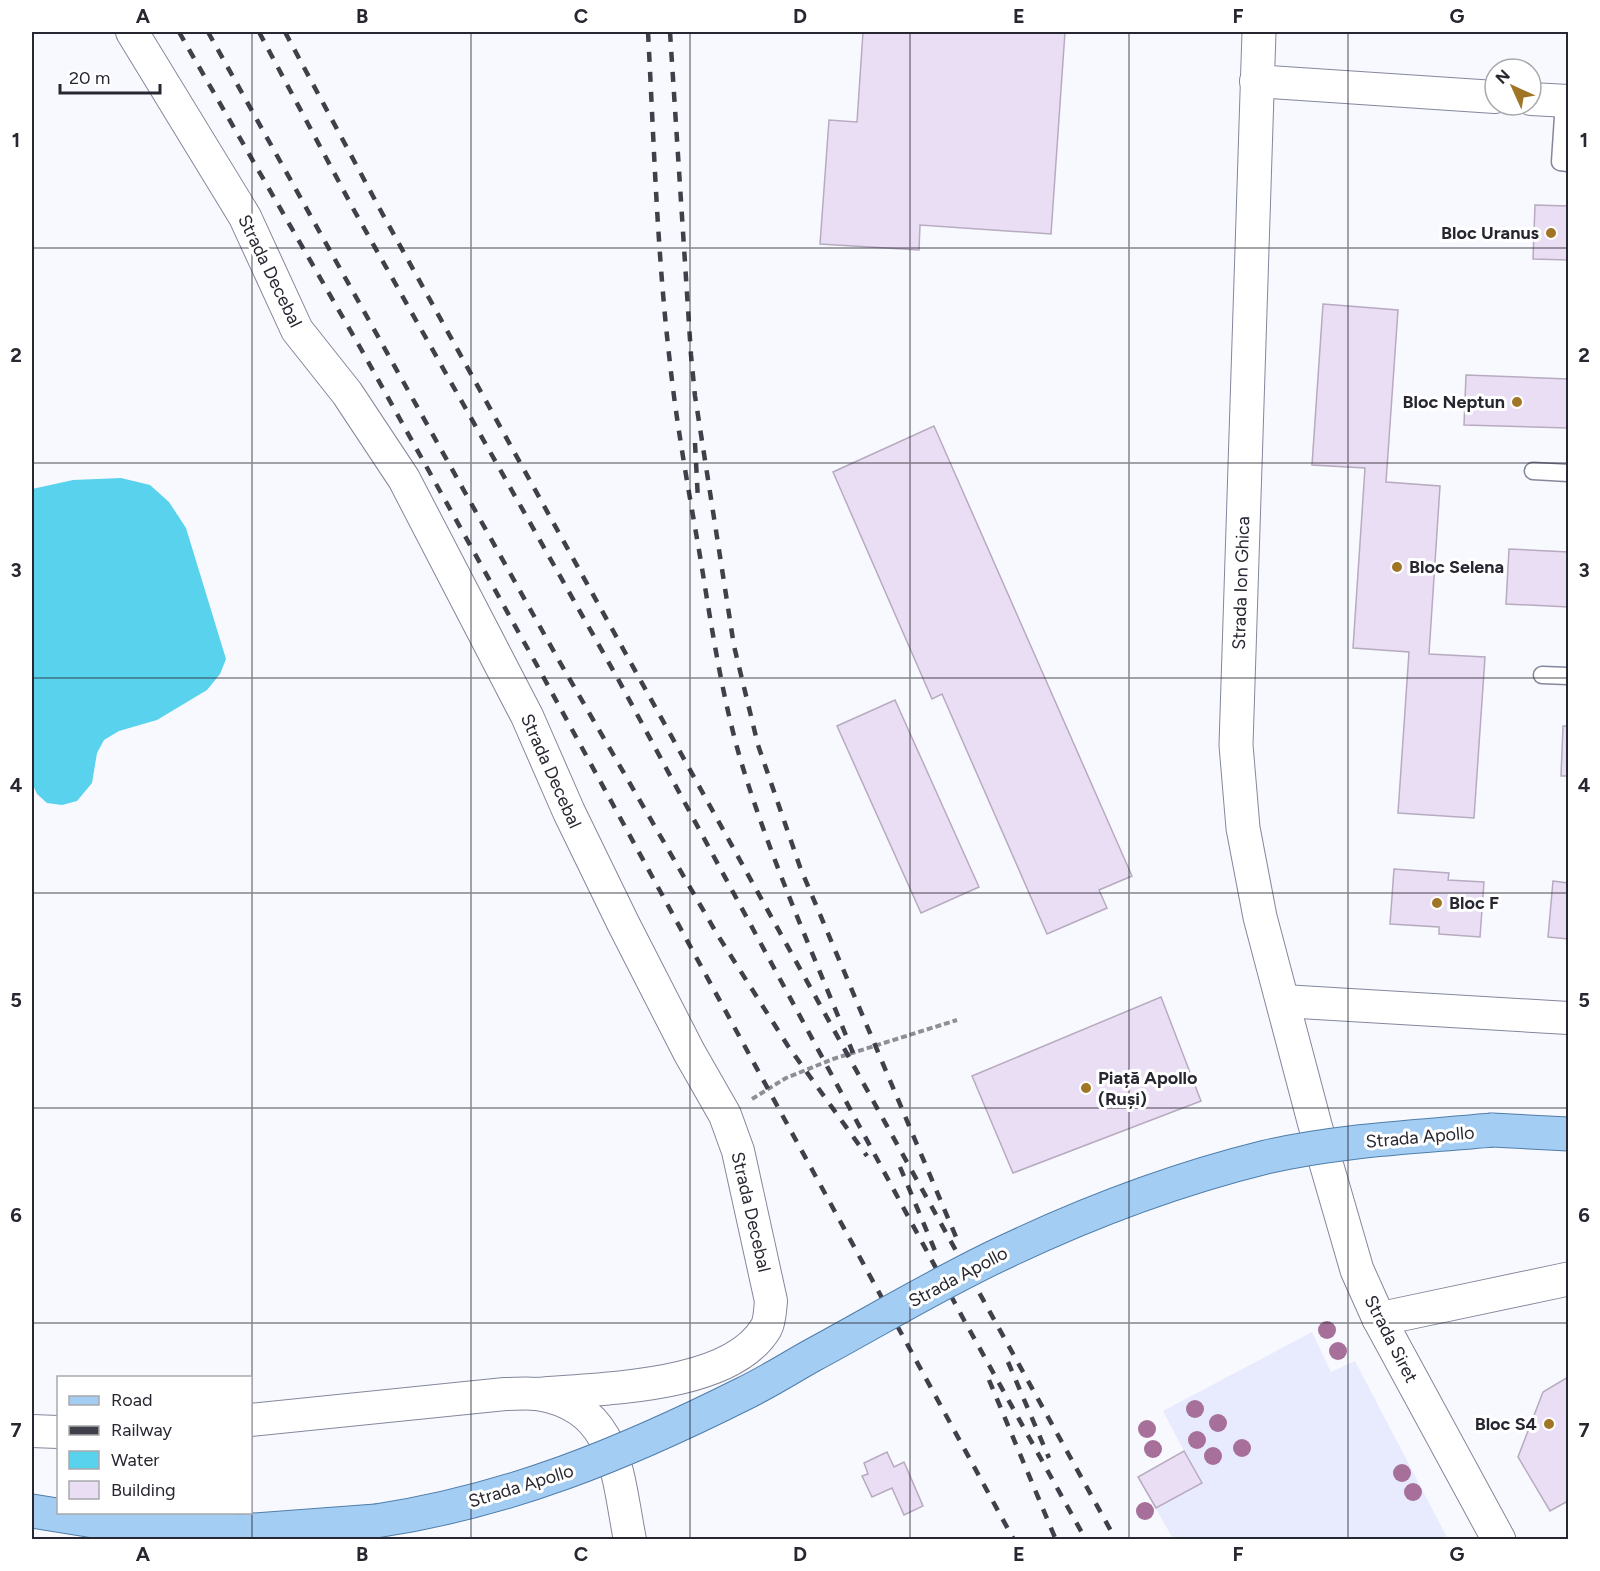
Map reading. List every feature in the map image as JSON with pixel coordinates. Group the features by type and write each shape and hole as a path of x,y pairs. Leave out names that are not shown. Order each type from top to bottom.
{"main road":[{"name":"Strada Apollo","path":"32,1511 100,1522 240,1531 376,1521 444,1509 508,1493 606,1457 744,1394 1005,1252 1075,1221 1203,1175 1268,1157 1337,1145 1492,1130 1569,1134"}],"street":[{"name":"Strada Decebal","path":"132,32 245,217 297,330 347,393 404,479 527,717 568,812 622,923 689,1052 726,1115 738,1151 771,1301 767,1326 743,1354 698,1373 634,1386 536,1394 505,1394 252,1420"},
{"name":"Strada Ion Ghica","path":"1259,32 1236,745 1243,828 1260,917 1315,1125"},
{"path":"1256,81 1483,96"},
{"path":"1543,100 1566,101"},
{"path":"1283,1001 1569,1018"},
{"name":"Strada Siret","path":"1315,1125 1357,1270 1379,1319 1499,1539"},
{"path":"1379,1319 1569,1279"},
{"name":"Strada Decebal","path":"536,1394 578,1409 594,1423 600,1432 611,1450 618,1473 630,1539"},
{"path":"32,1431 57,1432"}],"lane":[{"path":"1566,101 1560,162 1569,163"},
{"path":"1533,471 1569,473"},
{"path":"1542,675 1569,676"}],"path":[{"path":"726,1115 786,1078 833,1059 957,1020"}],"shaded area":[{"path":"1312,1332 1331,1372 1355,1361 1448,1539 1173,1539 1138,1477 1184,1451 1163,1411"}],"water":[{"path":"121,478 150,485 169,502 186,528 226,659 220,674 207,690 157,720 119,731 104,740 97,753 92,783 77,801 62,805 47,803 37,794 32,783 32,489 73,480"}],"building":[{"path":"863,32 1065,32 1051,234 920,225 919,250 820,244 829,120 857,122"},
{"name":"Bloc Uranus","path":"1535,205 1568,206 1568,260 1533,259"},
{"name":"Bloc Selena","path":"1323,304 1398,310 1386,482 1440,486 1429,654 1485,657 1474,818 1398,813 1409,652 1353,648 1365,468 1312,465"},
{"name":"Bloc Neptun","path":"1466,375 1568,379 1568,428 1464,425"},
{"path":"934,426 1132,876 1099,890 1107,908 1047,934 942,694 932,699 833,472"},
{"path":"1509,549 1568,552 1568,607 1506,604"},
{"path":"895,700 979,887 921,913 837,726"},
{"path":"1563,726 1568,726 1568,776 1561,776"},
{"name":"Bloc F","path":"1394,869 1449,873 1448,880 1484,882 1480,937 1439,934 1439,927 1390,924"},
{"path":"1553,881 1568,883 1568,939 1548,937"},
{"name":"Piață Apollo (Ruși)","path":"1161,997 1201,1101 1013,1173 972,1076"},
{"name":"Bloc S4","path":"1568,1377 1568,1501 1550,1511 1518,1457 1543,1392"},
{"path":"1184,1451 1202,1483 1156,1508 1138,1477"},
{"path":"887,1452 894,1467 904,1462 923,1506 904,1515 892,1488 872,1497 862,1476 868,1474 864,1463"}],"railway":[{"path":"179,32 361,349 539,669 1014,1540"},
{"path":"208,32 558,659 717,934 788,1046 867,1156"},
{"path":"259,32 355,212 618,679 964,1320 1086,1540"},
{"path":"285,32 382,213 1116,1540"},
{"path":"648,32 659,239 670,363 676,412 722,683 740,758 765,833 853,1053"},
{"path":"670,32 695,396 734,646 758,745 800,867 956,1237"},
{"path":"695,443 698,500"},
{"path":"900,1167 936,1253"},
{"path":"1008,1362 1049,1458"},
{"path":"989,1380 1056,1540"}],"place":[{"name":"Bloc Uranus","path":"1551,233"},
{"name":"Bloc Neptun","path":"1517,402"},
{"name":"Bloc Selena","path":"1397,567"},
{"name":"Bloc F","path":"1437,903"},
{"name":"Piață Apollo (Ruși)","path":"1086,1088"},
{"name":"Bloc S4","path":"1549,1424"}]}
